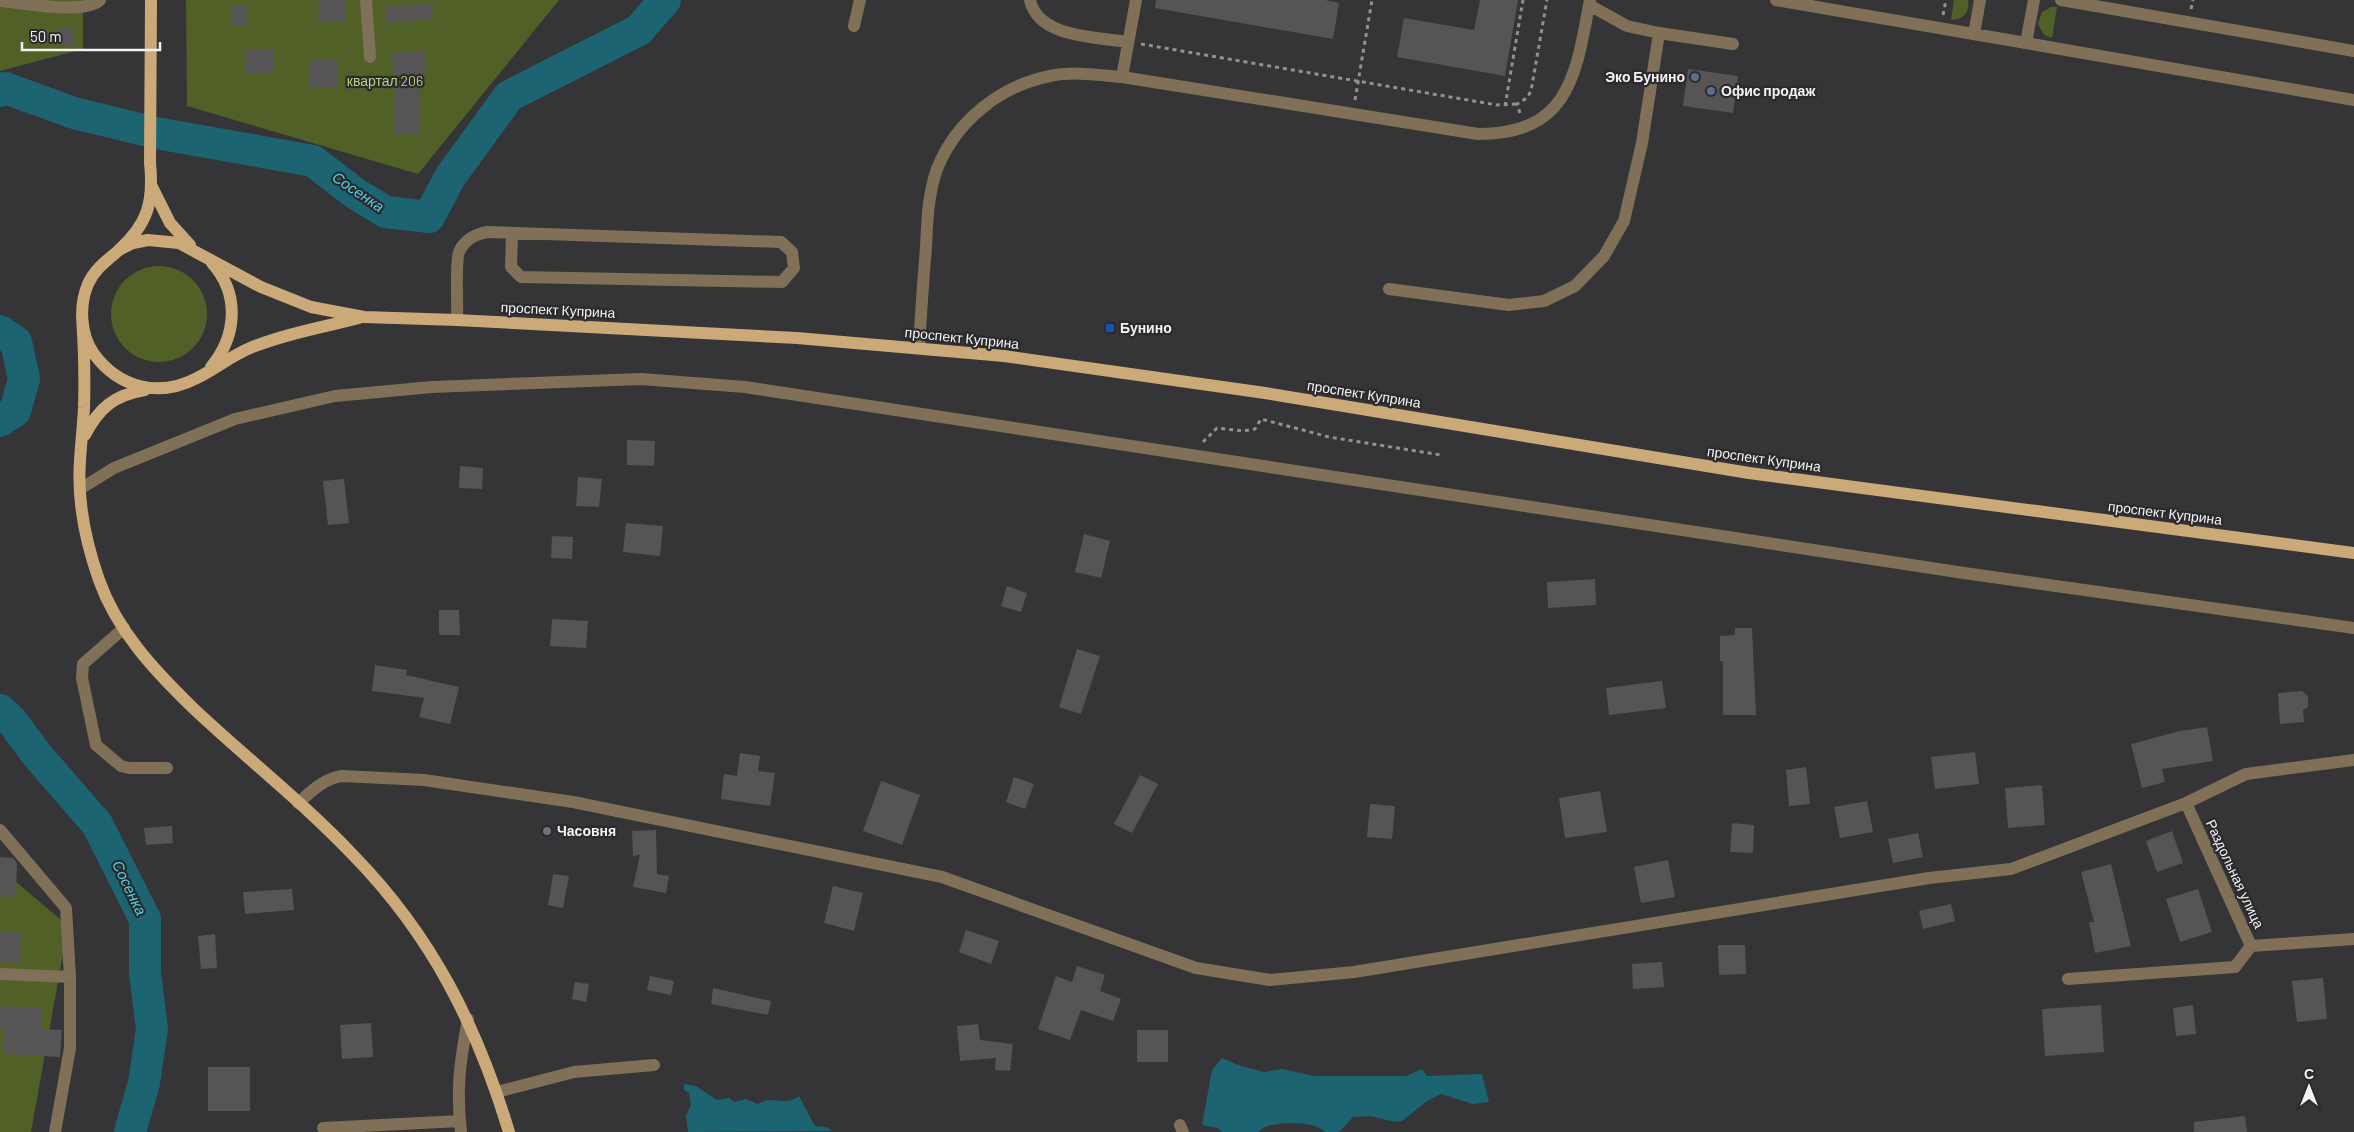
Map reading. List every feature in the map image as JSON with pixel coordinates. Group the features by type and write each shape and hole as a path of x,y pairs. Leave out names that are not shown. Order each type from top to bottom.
{"main road":[{"path":"151,0 150,163 152,187"},
{"name":"проспект Куприна","path":"152,187 170,223 194,249 207,258 261,287 311,307 364,317 457,320 919,347 1014,358 1265,393 1749,473 2354,553"},
{"name":"проспект Куприна","path":"152,187 145,222 119,250 106,260 92,278 84,300 82,316 88,342 102,365 125,381 151,389 174,387 196,378 247,349 277,338 364,317"},
{"name":"проспект Куприна","path":"119,250 133,243 164,240 194,249"},
{"name":"проспект Куприна","path":"196,378 219,357 227,344 232,321 231,298 226,282 207,258"},
{"path":"82,316 84,380 80,489 89,550 100,583 124,628 158,673 212,726 354,855 408,918 447,978 468,1019 497,1092 509,1132"},
{"path":"82,440 93,420 107,405 126,393 151,389"}],"street":[{"path":"0,1 79,8 95,5 100,0"},
{"path":"366,0 370,57"},
{"path":"854,26 860,0"},
{"path":"1030,0 1038,17 1050,27 1128,42"},
{"path":"1122,77 1136,0"},
{"path":"1776,0 2354,100"},
{"path":"1974,34 1980,0"},
{"path":"2026,43 2034,0"},
{"path":"2061,0 2354,51"},
{"path":"919,347 928,206 937,170 947,148 959,130 990,101 1025,82 1068,74 1122,77 1478,134 1499,134 1525,126 1550,110 1565,93 1574,77 1589,2 1628,26 1659,33 1733,44"},
{"path":"1389,289 1510,305 1544,301 1575,286 1604,256 1615,240 1624,221 1642,143 1659,33"},
{"path":"457,320 458,253 466,242 479,233 512,233 781,242 792,252 794,268 782,282 521,277 511,267 512,233"},
{"path":"80,489 114,468 235,419 335,396 432,386 641,379 745,388 1945,570 2354,628"},
{"path":"124,628 83,664 82,678 94,739 100,749 122,766 129,768 167,768"},
{"path":"298,803 321,783 330,778 342,776 424,780 573,802 942,877 1196,968 1270,980 1354,972 1920,880 2012,869 2186,803 2246,774 2354,760"},
{"name":"Раздольная улица","path":"2186,803 2251,946 2354,939"},
{"path":"0,830 66,908 70,977 70,1048 55,1132"},
{"path":"2068,979 2235,967 2251,946"},
{"path":"0,974 70,977"},
{"path":"323,1128 460,1126 458,1072 468,1019"},
{"path":"497,1092 574,1072 654,1065"}],"path":[{"path":"1352,114 1372,0"},
{"path":"1505,106 1523,0"},
{"path":"1128,42 1505,106 1517,104 1527,98 1531,91 1547,0"},
{"path":"1517,104 1525,126"},
{"path":"1200,457 1203,442 1217,428 1243,431 1255,429 1261,419 1330,436 1441,455"}],"green space":[{"path":"0,0 83,0 83,49 0,71"},
{"name":"квартал 206","path":"186,0 559,0 418,174 187,106"},
{"path":"1954,0 1968,0 1968,8 1962,17 1951,20"},
{"path":"2051,7 2057,7 2052,38 2044,35 2038,24 2042,12"},
{"path":"150,266 168,266 186,274 199,287 207,305 204,333 186,354 168,362 150,362 132,354 119,341 111,323 111,305 119,287 132,274"},
{"path":"0,868 68,926 31,1132 0,1132"}],"water":[{"path":"1222,1058 1238,1065 1264,1072 1282,1069 1315,1076 1406,1076 1422,1069 1427,1076 1482,1074 1489,1102 1473,1104 1441,1094 1427,1101 1402,1121 1394,1122 1371,1116 1353,1117 1339,1132 1325,1132 1312,1125 1292,1123 1271,1125 1259,1132 1222,1132 1218,1128 1202,1125 1212,1070"},
{"path":"684,1084 696,1086 717,1100 729,1098 734,1102 746,1099 758,1104 769,1100 789,1101 799,1096 815,1126 827,1127 832,1131 688,1132 686,1116 691,1105 689,1093 684,1090"}],"building":[{"path":"319,0 346,0 345,22 318,22"},
{"path":"1156,0 1325,0 1339,3 1333,39 1155,8"},
{"path":"1480,0 1518,0 1505,76 1397,57 1404,18 1474,30"},
{"path":"432,3 433,19 386,23 385,7"},
{"path":"232,5 248,6 247,26 231,26"},
{"path":"58,28 74,29 73,46 57,46"},
{"path":"245,50 273,50 273,73 246,74"},
{"path":"424,50 426,75 419,76 420,133 394,134 395,94 392,53"},
{"path":"338,59 338,88 309,88 309,60"},
{"name":"Офис продаж","path":"1688,69 1738,76 1733,113 1683,106"},
{"path":"627,440 655,441 654,466 627,465"},
{"path":"460,466 483,468 482,489 459,488"},
{"path":"578,477 602,479 599,507 576,506"},
{"path":"344,479 349,523 328,525 323,481"},
{"path":"626,523 663,526 660,556 623,552"},
{"path":"1084,534 1110,541 1101,578 1075,572"},
{"path":"552,536 573,537 572,559 551,558"},
{"path":"1595,579 1596,605 1548,608 1547,582"},
{"path":"1007,586 1027,593 1021,612 1001,606"},
{"path":"439,610 459,610 460,635 439,635"},
{"path":"552,619 588,621 586,648 550,646"},
{"path":"1735,628 1752,628 1756,715 1723,715 1723,661 1720,661 1720,636 1735,635"},
{"path":"1077,649 1100,656 1081,714 1059,707"},
{"path":"375,665 407,670 406,675 459,687 450,724 419,717 424,698 372,691"},
{"path":"1662,681 1666,708 1609,715 1606,688"},
{"path":"2302,691 2308,696 2308,707 2303,710 2304,722 2280,724 2278,693"},
{"path":"2207,727 2213,761 2162,769 2165,782 2142,788 2131,744 2180,731"},
{"path":"1975,752 1979,784 1935,789 1931,757"},
{"path":"740,753 760,756 758,771 775,773 770,806 721,799 724,774 737,776"},
{"path":"1806,767 1810,804 1789,806 1786,770"},
{"path":"1140,775 1158,784 1132,833 1114,824"},
{"path":"1014,777 1034,784 1025,809 1006,802"},
{"path":"881,781 920,795 902,845 863,831"},
{"path":"2042,785 2045,825 2008,828 2005,788"},
{"path":"1600,791 1607,832 1565,838 1559,798"},
{"path":"1867,801 1873,832 1840,838 1834,807"},
{"path":"1370,804 1395,806 1392,839 1367,837"},
{"path":"1732,823 1754,825 1753,853 1730,852"},
{"path":"172,826 173,843 146,845 144,828"},
{"path":"656,830 657,874 669,876 666,893 633,887 640,855 633,856 632,831"},
{"path":"2172,831 2183,863 2157,872 2146,841"},
{"path":"1918,833 1923,857 1893,863 1888,839"},
{"path":"0,857 13,858 17,863 16,897 0,896"},
{"path":"1668,860 1675,897 1641,903 1634,867"},
{"path":"2111,864 2131,946 2095,953 2089,922 2094,922 2081,872"},
{"path":"553,874 569,876 563,908 548,905"},
{"path":"833,886 863,893 854,931 824,923"},
{"path":"292,889 294,910 245,914 243,892"},
{"path":"2198,889 2212,932 2180,942 2166,899"},
{"path":"1951,904 1955,921 1923,929 1919,911"},
{"path":"966,930 999,941 991,964 959,952"},
{"path":"0,932 21,933 20,963 0,962"},
{"path":"215,934 217,968 201,969 198,936"},
{"path":"1718,945 1745,945 1746,974 1719,975"},
{"path":"1662,962 1664,987 1633,989 1632,964"},
{"path":"1077,966 1105,975 1100,991 1121,999 1113,1021 1081,1010 1070,1040 1038,1029 1056,976 1072,982"},
{"path":"650,976 674,981 671,995 647,990"},
{"path":"2323,978 2327,1019 2297,1022 2292,981"},
{"path":"575,982 589,984 586,1002 572,999"},
{"path":"713,988 771,1001 768,1015 711,1004"},
{"path":"2101,1005 2104,1052 2045,1056 2042,1009"},
{"path":"2193,1005 2196,1034 2176,1036 2173,1008"},
{"path":"0,1006 42,1008 41,1029 62,1030 60,1057 3,1054 4,1028 0,1028"},
{"path":"371,1023 373,1057 342,1059 340,1025"},
{"path":"978,1024 980,1040 1013,1044 1010,1071 995,1070 996,1058 960,1061 957,1026"},
{"path":"1137,1030 1168,1030 1168,1062 1137,1062"},
{"path":"208,1067 250,1067 250,1111 208,1111"},
{"path":"2245,1116 2247,1132 2194,1132 2194,1122"}],"waterway":[{"name":"Сосенка","path":"0,91 5,88 74,113 156,133 313,161 356,194 386,212 429,217 450,177 509,96 639,30 665,0"},
{"name":"Сосенка","path":"0,331 16,342 24,379 15,411 0,421"},
{"name":"Сосенка","path":"0,710 11,720 37,755 97,824 145,919 145,973 152,1029 144,1083 130,1132"}],"place":[{"name":"Эко Бунино","path":"1695,77"},
{"name":"Офис продаж","path":"1711,91"},
{"name":"Бунино","path":"1110,328"},
{"name":"Часовня","path":"547,831"}]}
